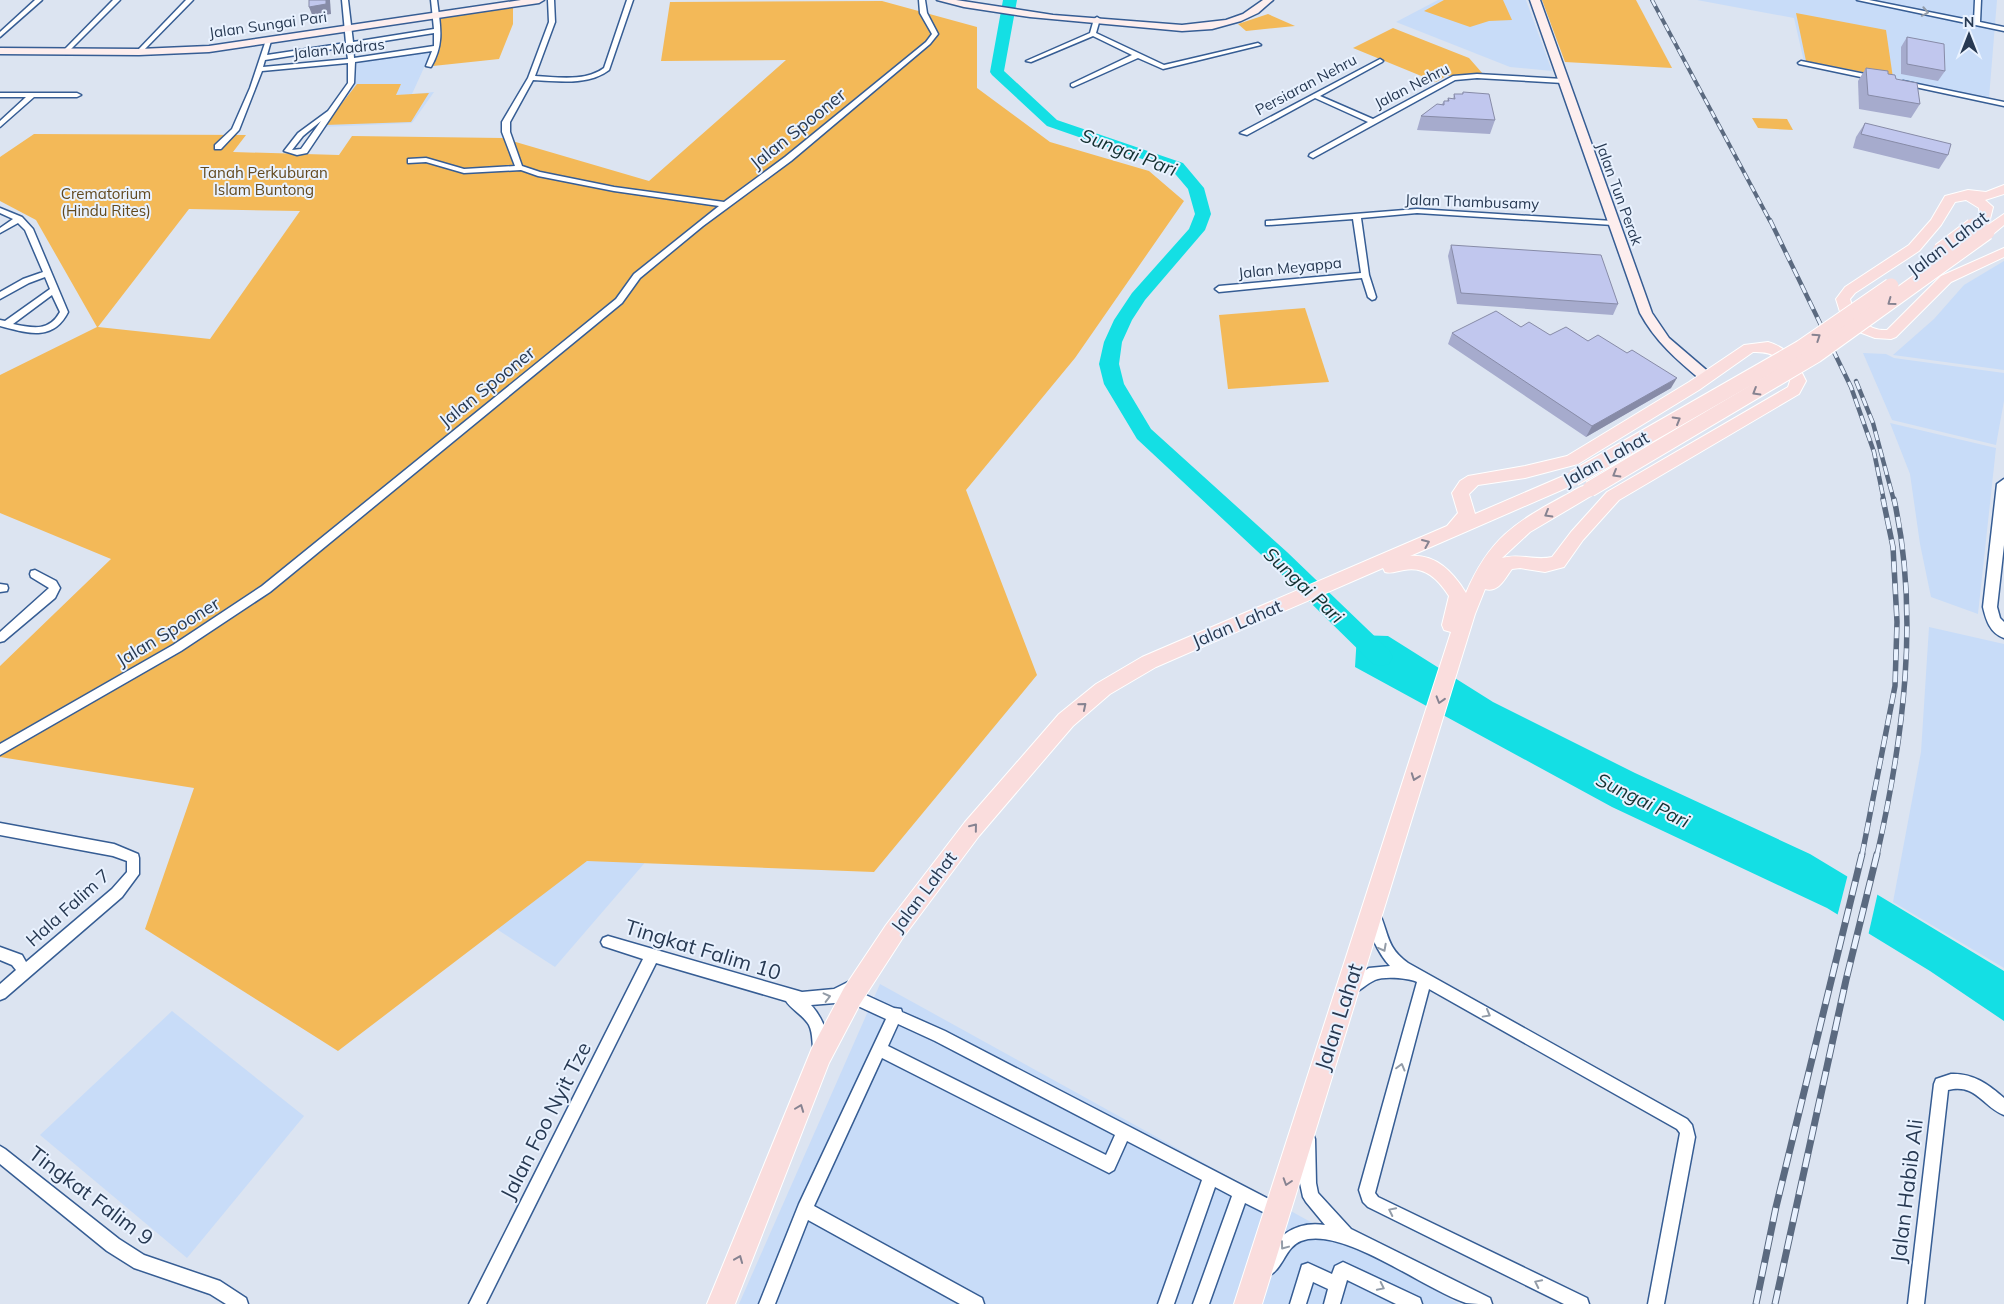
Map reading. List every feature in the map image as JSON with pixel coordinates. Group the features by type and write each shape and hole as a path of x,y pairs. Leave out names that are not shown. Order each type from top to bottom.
{"main road":[{"name":"Jalan Sungai Pari","path":"1,52 66,50 139,52 209,49 436,15 503,2 539,0"},
{"path":"942,0 1096,20 1202,27 1229,22 1255,12 1268,0"},
{"path":"955,0 968,4"},
{"path":"1096,20 1199,23 1247,10 1259,0"},
{"name":"Jalan Tun Perak","path":"1535,0 1613,224 1652,324 1671,350 1706,377"},
{"path":"1933,224 1941,201 1948,194 1959,192 1988,196 2004,189"},
{"path":"1985,216 1986,207 1979,200 1965,196 1953,196 1914,248 1846,295 1844,298 1845,308 1860,327 1878,335 1892,334 1946,279 2004,252"},
{"name":"Jalan Lahat","path":"1993,224 1985,216 2004,199"},
{"name":"Jalan Lahat","path":"721,1304 820,1056 858,988 894,932 972,829 1066,720 1103,689 1149,662 1500,512 1574,478 1801,348 1915,270 1993,224"},
{"name":"Jalan Lahat","path":"1250,1297 1349,989 1404,807 1450,669 1466,614 1479,582 1500,548 1526,527 1816,355 1993,224"},
{"path":"1450,533 1462,522 1467,514 1460,493 1466,484 1474,480 1525,472 1572,460 1706,377 1744,350 1761,346 1774,349 1784,355 1798,381 1794,390 1612,496 1553,564 1545,565 1520,561 1507,563 1483,597 1466,614"},
{"path":"1466,484 1468,497 1474,505 1482,510 1500,512"},
{"path":"1526,527 1522,544 1532,553 1551,554 1572,544"},
{"path":"1310,594 1403,563 1415,561 1428,564 1449,580 1458,596 1451,624 1450,669"}],"street":[{"path":"0,35 39,0"},
{"path":"66,50 117,0"},
{"path":"139,52 190,0"},
{"path":"330,113 310,126 295,140 288,151 302,152 330,113 351,83 353,77 348,45 345,0"},
{"path":"429,66 437,48 434,0"},
{"path":"522,168 510,145 506,122 531,78 552,22 551,0"},
{"path":"531,78 585,78 604,72 607,69 630,0"},
{"name":"Jalan Spooner","path":"0,750 177,648 266,589 619,301 637,276 788,159 928,43 935,34 934,29 925,19 922,0"},
{"path":"1860,0 1887,3 2004,29"},
{"path":"1977,24 1978,0"},
{"path":"1093,34 1096,20"},
{"path":"263,58 436,31"},
{"path":"1029,62 1093,34 1163,67 1258,45"},
{"path":"218,147 235,130 268,41"},
{"name":"Jalan Madras","path":"259,69 351,61 437,48"},
{"path":"1074,85 1138,55"},
{"name":"Persiaran Nehru","path":"1244,133 1380,61"},
{"path":"1801,63 1879,78"},
{"name":"Jalan Nehru","path":"1313,156 1453,78 1477,76 1563,81"},
{"path":"1896,82 2004,104"},
{"path":"0,95 77,95"},
{"path":"0,125 32,95"},
{"path":"1315,96 1373,122"},
{"path":"411,162 426,160 464,171 522,168 614,189 727,205"},
{"path":"0,210 19,219 29,229 56,289 64,312 52,327 38,331 3,324"},
{"name":"Jalan Thambusamy","path":"1269,223 1428,212 1613,224"},
{"name":"Jalan Meyappa","path":"1357,216 1365,275 1372,297"},
{"path":"0,231 19,219"},
{"path":"0,296 26,280 48,273"},
{"name":"Jalan Meyappa","path":"1219,289 1365,275"},
{"path":"3,324 56,289"},
{"path":"2001,630 1993,620 1990,607 2004,484"},
{"path":"0,638 51,595 55,588 52,584 35,574"},
{"name":"Hala Falim 7","path":"0,828 114,850 133,858 133,874 117,893 0,993"},
{"path":"1373,912 1383,950 1410,972 1682,1124 1687,1130 1688,1137 1656,1304"},
{"name":"Tingkat Falim 10","path":"608,942 786,996"},
{"path":"0,953 17,960 25,972"},
{"name":"Jalan Foo Nyit Tze","path":"477,1304 652,956"},
{"path":"1349,989 1374,973 1410,972"},
{"path":"1425,979 1368,1190 1368,1197 1382,1206 1581,1304"},
{"path":"786,996 819,999 850,988 858,988 896,1014 1277,1211"},
{"path":"786,996 802,1005 814,1019 820,1037 820,1056"},
{"path":"767,1304 804,1209 896,1014"},
{"path":"879,1049 1109,1165 1124,1131"},
{"name":"Jalan Habib Ali","path":"1916,1304 1941,1084 1952,1080 1973,1082 2004,1108"},
{"path":"1308,1115 1308,1183 1311,1197 1345,1235"},
{"name":"Tingkat Falim 9","path":"0,1154 113,1245 140,1262 214,1287 240,1304"},
{"path":"1166,1304 1212,1177"},
{"path":"1202,1304 1241,1192"},
{"path":"804,1209 976,1304"},
{"path":"1250,1297 1288,1240 1300,1233 1315,1231 1345,1235 1484,1304"},
{"path":"1332,1304 1344,1270 1414,1304"},
{"path":"1298,1304 1308,1271 1338,1284"}],"shaded area":[{"path":"1438,0 1526,0 1552,71 1510,67 1396,22"},
{"path":"1697,0 1997,0 1989,98 1804,62 1794,18"},
{"path":"432,50 412,94 434,92 412,123 323,127 355,83 357,63"},
{"path":"2004,261 2004,370 1893,355 1934,319 1964,285"},
{"path":"1863,353 1886,354 1894,358 2004,373 2004,401 1996,445 1892,420"},
{"path":"1890,423 1996,448 1978,614 1931,597 1920,544 1910,474"},
{"path":"1929,627 2004,644 2004,968 1893,902 1921,752"},
{"path":"723,772 555,967 489,924"},
{"path":"880,984 1459,1304 739,1304"},
{"path":"172,1011 304,1116 187,1258 40,1135"}],"green space":[{"path":"1444,0 1503,0 1512,20 1489,21 1470,27 1424,11"},
{"path":"1542,0 1636,0 1672,68 1565,62"},
{"path":"882,1 977,27 977,88 1050,142 1149,171 1184,201 1075,358 966,490 1037,675 874,872 587,861 338,1051 145,929 194,788 0,757 0,666 111,559 0,513 0,375 97,327 36,220 0,201 0,157 34,134 246,135 233,152 339,155 352,136 502,138 649,181 786,60 661,61 670,2","holes":["189,209 300,211 210,339 98,327"]},
{"path":"513,5 513,24 499,59 433,66 441,42 438,31 439,17"},
{"path":"1796,13 1886,30 1893,78 1806,61"},
{"path":"1268,14 1295,26 1246,31 1238,24"},
{"path":"1393,28 1469,58 1483,74 1446,76 1436,82 1353,48"},
{"path":"357,84 401,84 396,95 429,93 411,122 325,125"},
{"path":"1752,118 1787,119 1793,130 1758,128"},
{"path":"1305,308 1329,382 1228,389 1219,315"}],"water":[{"path":"1357,635 1388,636 1493,702 1635,773 1810,854 2004,971 2004,1021 1930,971 1827,908 1612,807 1355,667"}],"pier":[{"path":"1848,874 1878,892 1868,936 1837,917"}],"building":[{"path":"309,0 326,0 326,4 309,7"},
{"path":"1907,37 1944,44 1945,71 1907,64"},
{"path":"1866,68 1888,71 1888,74 1895,75 1896,79 1917,83 1920,104 1868,95"},
{"path":"1463,92 1489,94 1495,120 1421,116 1437,104 1444,105 1444,101 1449,101 1448,98 1455,99 1454,94 1463,94"},
{"path":"1865,123 1951,144 1948,155 1861,134"},
{"path":"1451,245 1601,255 1618,304 1461,293"},
{"path":"1496,311 1521,327 1529,322 1550,335 1566,327 1588,341 1598,335 1627,353 1632,350 1677,378 1592,426 1452,333"}],"waterway":[{"name":"Sungai Pari","path":"1010,0 997,72 1052,123 1177,166 1196,188 1203,214 1197,230 1138,297 1123,320 1113,342 1109,364 1114,384 1144,434 1279,558 1381,657"}],"railway":[{"path":"1652,0 1770,221"},
{"path":"1770,220 1851,387 1874,452 1884,501"},
{"path":"1856,381 1873,423 1894,501"},
{"path":"1862,855 1895,686 1897,622 1893,547 1883,499"},
{"path":"1877,855 1901,723 1905,678 1906,588 1902,543 1894,499"},
{"path":"1756,1304 1776,1207 1862,854"},
{"path":"1775,1304 1846,980 1877,854"}],"park label":[{"name":"Tanah Perkuburan Islam Buntong","path":"264,182"},
{"name":"Crematorium (Hindu Rites)","path":"106,202"}]}
